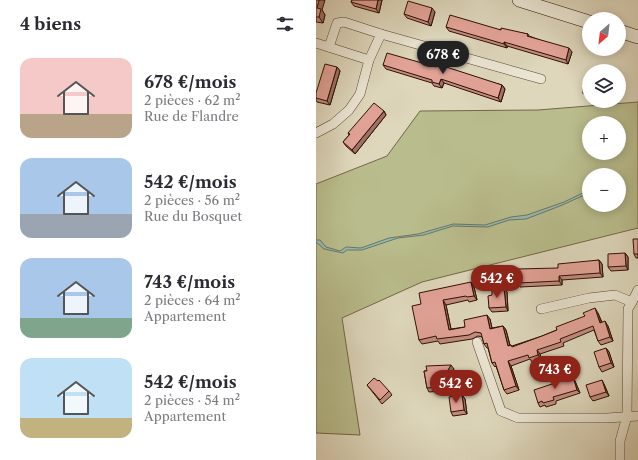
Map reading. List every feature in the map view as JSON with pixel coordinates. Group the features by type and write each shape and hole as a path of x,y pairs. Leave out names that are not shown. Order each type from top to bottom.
{"street":[{"path":"519,0 582,20"},
{"path":"329,47 337,23 344,22 381,34 541,79"},
{"path":"626,33 638,37"},
{"path":"316,133 333,124 349,110 360,94 369,60 381,34"},
{"path":"316,43 369,60"},
{"path":"620,460 620,441 627,416 628,309 638,290"},
{"path":"541,309 590,298 615,295 632,302"},
{"path":"477,342 501,411 518,418 638,416"}],"green space":[{"path":"638,102 638,228 422,282 342,318 360,435 316,433 316,184 387,156 420,111 538,110 582,106 582,108 626,108 626,103"}],"water":[{"path":"582,193 582,196 526,219 509,220 488,227 453,226 424,235 398,238 362,250 347,250 343,253 324,249 316,242 316,240 320,240 326,247 340,251 346,247 361,248 389,238 418,234 453,224 485,225 511,217 527,215 564,202"}],"building":[{"path":"316,0 319,0 317,8 321,9 319,17 316,17"},
{"path":"352,0 378,0 376,9 351,2"},
{"path":"408,1 432,8 428,22 404,14"},
{"path":"450,15 501,30 501,28 528,34 527,36 569,48 566,60 446,27"},
{"path":"387,53 436,67 437,64 502,85 498,98 441,79 439,84 432,82 432,80 383,65"},
{"path":"325,64 337,67 327,101 316,98 316,93"},
{"path":"374,103 384,111 352,150 343,142 350,134 348,133"},
{"path":"633,239 638,239 638,254 634,254"},
{"path":"625,253 626,266 608,267 608,254"},
{"path":"599,260 600,273 559,276 559,281 518,283 517,269 558,268 558,264"},
{"path":"471,282 474,296 443,300 449,330 465,327 464,320 487,315 490,329 503,326 508,346 511,345 512,347 557,330 556,327 585,316 583,313 595,308 600,323 605,321 610,337 598,341 593,326 560,339 561,342 537,350 538,355 529,358 528,355 508,361 516,386 504,390 495,362 492,363 487,343 484,344 481,333 475,332 469,335 437,339 436,336 419,340 412,306 421,304 419,293"},
{"path":"504,288 506,307 489,308 488,296 492,295 492,289"},
{"path":"606,348 611,363 599,367 594,352"},
{"path":"451,365 444,377 436,379 437,387 427,388 424,371 427,371 426,366"},
{"path":"573,377 577,390 553,397 554,400 543,403 542,401 538,403 534,390"},
{"path":"374,378 378,381 379,380 389,391 380,400 367,385"},
{"path":"602,380 606,392 590,397 586,385"},
{"path":"462,395 464,410 451,412 449,397"}]}
